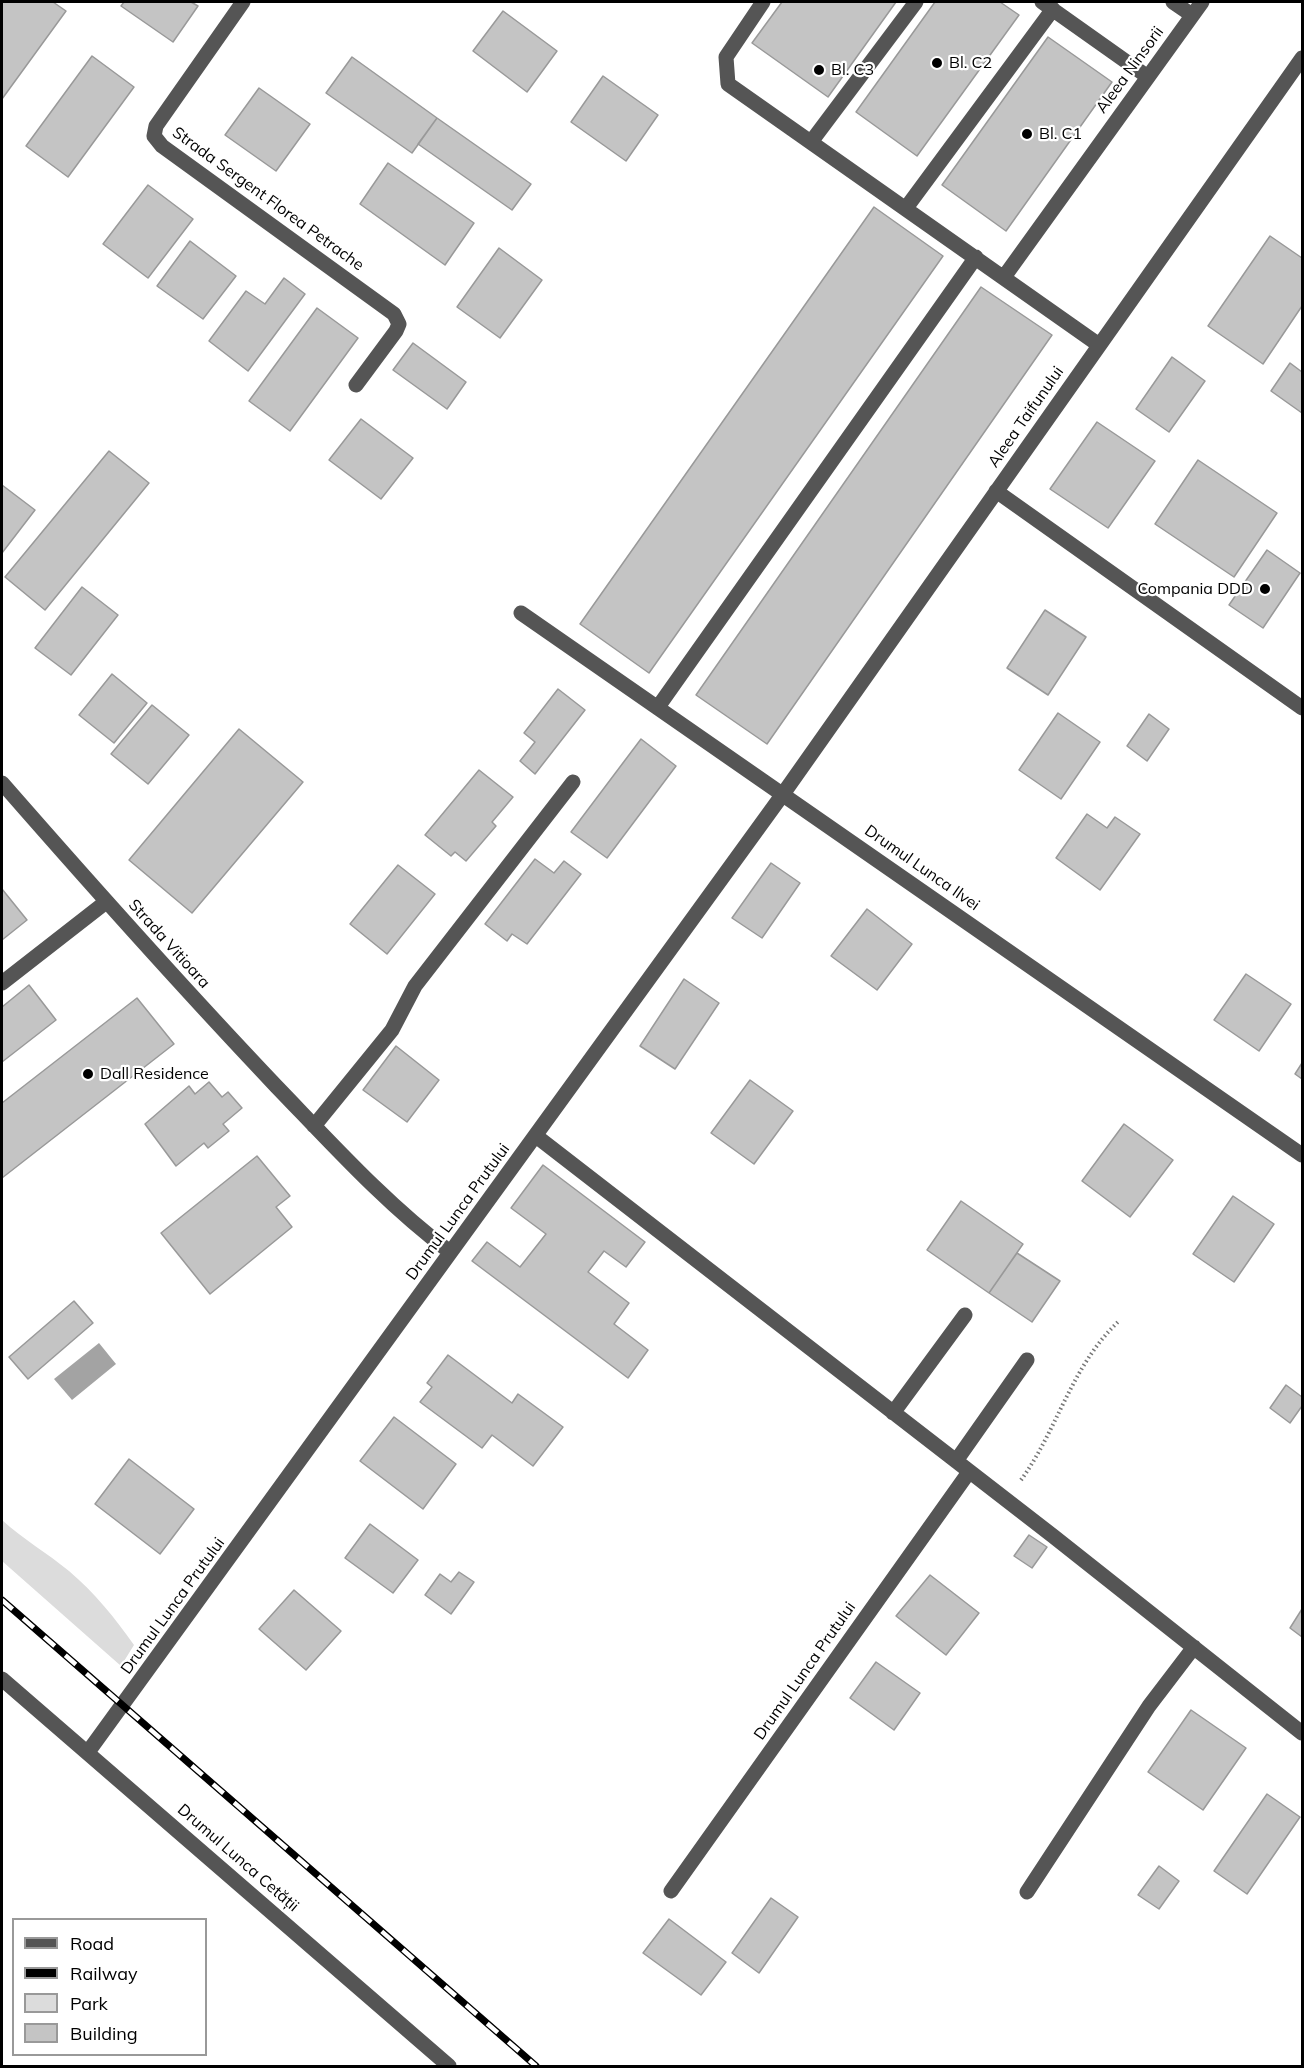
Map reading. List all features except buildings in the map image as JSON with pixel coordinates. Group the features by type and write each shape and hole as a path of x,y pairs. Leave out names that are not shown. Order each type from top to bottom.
{"street":[{"name":"Strada Sergent Florea Petrache","path":"243,2 156,126 154,136 162,146 394,314 399,324 396,331 356,386"},
{"path":"764,2 726,57 728,84 1099,345"},
{"path":"811,142 916,2"},
{"path":"1173,2 1192,15"},
{"name":"Aleea Ninsorii","path":"1004,277 1202,2"},
{"path":"906,208 1048,5 1148,76"},
{"name":"Aleea Taifunului","path":"1302,58 996,491 1302,708"},
{"path":"658,707 976,257"},
{"name":"Drumul Lunca Prutului","path":"88,1752 783,794 996,491"},
{"name":"Drumul Lunca Ilvei","path":"520,613 1302,1155"},
{"path":"315,1126 392,1030 415,986 573,782"},
{"name":"Strada Vitioara","path":"2,783 106,902 315,1126 390,1202 450,1252"},
{"path":"2,983 106,902"},
{"path":"536,1136 956,1461 1302,1733"},
{"path":"894,1413 964,1315"},
{"path":"956,1461 1027,1360"},
{"name":"Drumul Lunca Prutului","path":"671,1891 969,1472"},
{"path":"1027,1892 1149,1706 1194,1647"},
{"name":"Drumul Lunca Cetății","path":"2,1678 449,2067"}],"path":[{"path":"1006,1500 1037,1457 1073,1382 1090,1354 1119,1321"}],"green space":[{"path":"2,1520 69,1571 112,1616 134,1645 121,1666 2,1561"}],"shaded area":[{"path":"99,1343 116,1364 72,1400 54,1379"}],"railway":[{"path":"2,1600 536,2066"}],"place":[{"name":"Bl. C2","path":"937,63"},
{"name":"Bl. C3","path":"819,70"},
{"name":"Bl. C1","path":"1027,134"},
{"name":"Compania DDD","path":"1265,589"},
{"name":"Dall Residence","path":"88,1074"}]}
